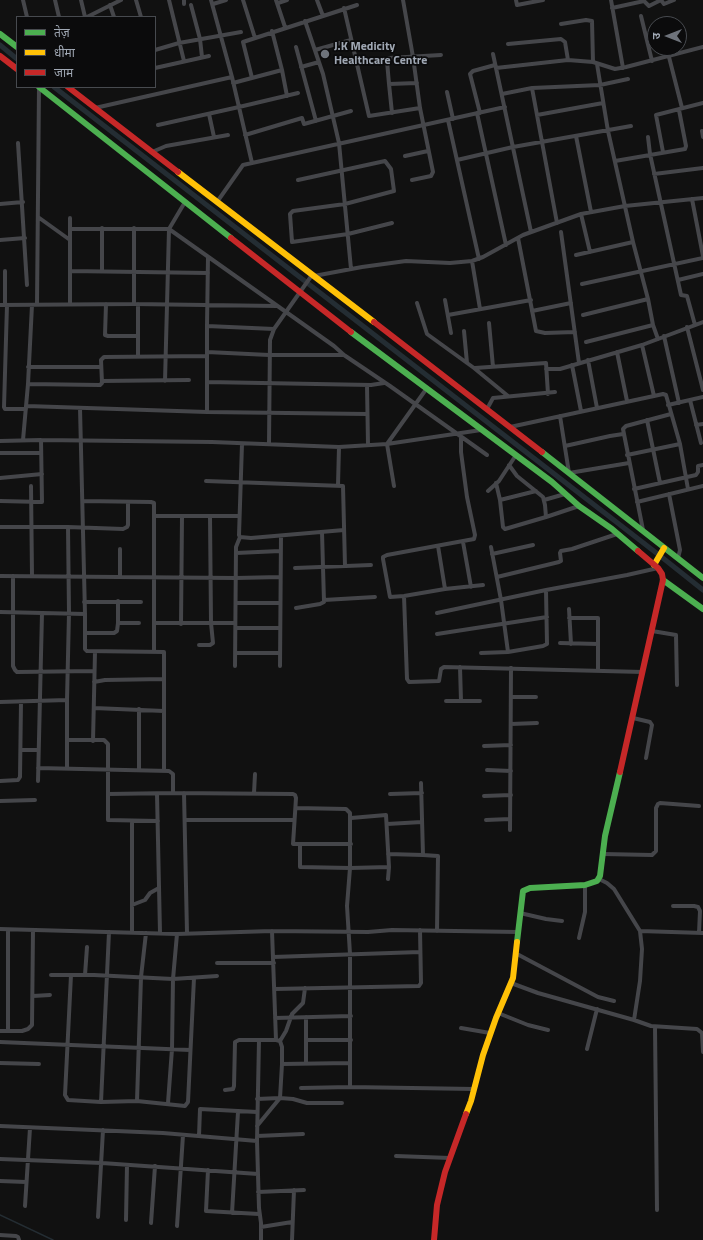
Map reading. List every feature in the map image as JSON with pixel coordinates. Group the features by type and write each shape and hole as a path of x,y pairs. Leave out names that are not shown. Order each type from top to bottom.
{"street":[{"path":"23,0 27,16"},
{"path":"55,0 60,16"},
{"path":"80,0 86,16"},
{"path":"88,16 111,3 121,0"},
{"path":"136,0 141,16"},
{"path":"169,0 184,61"},
{"path":"226,0 212,2 232,77 252,163"},
{"path":"243,0 255,38"},
{"path":"286,27 277,2 287,0"},
{"path":"317,0 322,16"},
{"path":"404,0 420,108 433,174 431,176 412,180"},
{"path":"516,0 517,5 543,0"},
{"path":"611,0 623,68"},
{"path":"612,8 644,1 649,6 661,0 664,4 674,0"},
{"path":"111,3 114,16"},
{"path":"191,5 200,39 202,57"},
{"path":"252,78 243,42 272,31 357,5"},
{"path":"344,8 369,116 420,108"},
{"path":"641,16 652,61"},
{"path":"561,24 586,20 592,21 595,63 608,130 632,242 648,298 653,325 658,339"},
{"path":"305,21 319,62 339,143 351,269"},
{"path":"272,31 287,96"},
{"path":"156,50 200,39 241,32"},
{"path":"0,34 16,46"},
{"path":"508,44 561,39 565,42 568,60"},
{"path":"315,50 351,40"},
{"path":"296,47 316,121"},
{"path":"687,51 703,47"},
{"path":"493,54 531,232"},
{"path":"392,113 388,59 392,57 441,55"},
{"path":"0,56 16,68"},
{"path":"156,68 209,56"},
{"path":"506,245 470,74 473,71 496,67 568,60 595,63 611,68 623,68 669,56 681,109 686,148 615,160"},
{"path":"301,67 319,62"},
{"path":"233,83 282,70"},
{"path":"95,108 232,77"},
{"path":"502,94 532,88 600,85 628,79"},
{"path":"389,84 417,83"},
{"path":"37,305 39,88"},
{"path":"40,88 370,347 552,482 579,506 656,565 662,574 663,580 652,631 605,836 599,879 585,885 526,889 523,891 515,972 490,1033 471,1101 444,1172 437,1205 434,1240"},
{"path":"69,88 487,409 643,531 663,550 678,558 703,578"},
{"path":"532,88 557,223"},
{"path":"446,92 457,160 480,259"},
{"path":"158,125 239,108 298,93"},
{"path":"537,114 603,103"},
{"path":"663,152 656,115 703,103"},
{"path":"217,202 243,165 505,107"},
{"path":"245,135 302,118 304,124 352,111"},
{"path":"209,114 214,137"},
{"path":"457,160 513,147 632,126"},
{"path":"702,131 703,137"},
{"path":"152,152 166,146 228,135"},
{"path":"576,136 591,212"},
{"path":"648,136 654,174 681,295 687,296 694,325"},
{"path":"18,143 23,202 27,285"},
{"path":"405,156 428,151"},
{"path":"298,180 342,172 385,161 391,169 394,190 345,204 293,211 290,214 292,242 348,234 392,223"},
{"path":"654,174 703,168"},
{"path":"269,444 270,340 274,329 285,312 313,275 406,261 450,263 472,261 480,259 531,232 581,214 625,206 703,198"},
{"path":"582,284 703,257 702,245 692,199"},
{"path":"0,204 23,202"},
{"path":"165,381 167,358 169,229 185,202"},
{"path":"581,214 590,252"},
{"path":"38,217 70,240"},
{"path":"70,218 70,304"},
{"path":"102,228 102,271"},
{"path":"134,228 134,272 138,357"},
{"path":"71,229 169,229 334,346 344,355 487,455"},
{"path":"561,232 579,363"},
{"path":"0,240 25,238"},
{"path":"518,238 536,331 545,333 575,332"},
{"path":"576,255 632,242"},
{"path":"207,412 208,257"},
{"path":"472,261 480,308"},
{"path":"5,271 5,409 80,408 207,412 367,414"},
{"path":"70,271 208,273"},
{"path":"678,280 703,274"},
{"path":"582,316 648,298"},
{"path":"445,300 450,333"},
{"path":"448,315 531,300"},
{"path":"532,310 571,303"},
{"path":"106,304 105,335 138,336"},
{"path":"4,305 136,304 277,306"},
{"path":"417,304 427,334 474,368 508,396"},
{"path":"23,440 28,384 32,305"},
{"path":"546,369 560,369 642,345 703,322"},
{"path":"489,323 493,367"},
{"path":"586,342 653,325"},
{"path":"207,326 274,329"},
{"path":"687,327 703,390"},
{"path":"464,331 467,363"},
{"path":"664,336 679,403"},
{"path":"642,345 654,396"},
{"path":"617,352 627,401"},
{"path":"28,384 100,385 102,381 101,360 103,358 167,358 207,354 344,355"},
{"path":"588,360 597,408"},
{"path":"474,368 546,363 548,394"},
{"path":"572,365 581,411"},
{"path":"28,367 101,367"},
{"path":"102,381 189,380"},
{"path":"207,382 367,385 384,383"},
{"path":"367,385 368,445"},
{"path":"394,486 387,444 427,388"},
{"path":"487,409 493,398 548,394 555,392"},
{"path":"510,427 665,394 680,444 688,490"},
{"path":"668,405 703,396"},
{"path":"690,400 701,443"},
{"path":"80,408 86,650 95,652 164,652 164,770"},
{"path":"643,531 623,429 626,426 671,414"},
{"path":"560,416 569,473"},
{"path":"647,420 660,483"},
{"path":"696,426 703,424"},
{"path":"0,441 41,440 269,444 339,447 387,444 459,436 481,430"},
{"path":"565,446 623,434"},
{"path":"459,436 466,497 475,535 473,540 386,555 383,557 390,596 392,597 482,585"},
{"path":"0,502 42,502 41,440"},
{"path":"235,666 236,553 237,543 240,537 239,516 242,444"},
{"path":"627,455 680,444"},
{"path":"338,485 339,447"},
{"path":"0,453 41,453"},
{"path":"488,491 496,483 516,455"},
{"path":"569,473 629,463"},
{"path":"509,465 516,476 536,491 544,500 546,517"},
{"path":"634,489 697,474 698,466 703,465"},
{"path":"0,478 42,474"},
{"path":"206,481 343,486 345,566"},
{"path":"496,483 500,500 503,527 505,529 579,506"},
{"path":"31,486 32,576"},
{"path":"637,502 703,486"},
{"path":"500,500 536,491"},
{"path":"544,500 565,494"},
{"path":"669,494 680,550 678,558"},
{"path":"83,501 153,502 155,505 154,652"},
{"path":"0,527 126,528 128,525 128,502"},
{"path":"154,516 239,516"},
{"path":"181,624 182,516"},
{"path":"199,645 210,645 213,643 211,623 210,516"},
{"path":"67,768 69,613 68,527"},
{"path":"240,537 251,538 281,536 344,530"},
{"path":"322,532 324,600"},
{"path":"497,577 559,562 561,561 561,551 572,549 617,534"},
{"path":"280,666 281,536"},
{"path":"463,542 471,587"},
{"path":"492,554 533,545"},
{"path":"438,546 445,589"},
{"path":"491,548 502,600 508,652"},
{"path":"120,549 120,576"},
{"path":"437,613 546,590 628,575 656,565 663,550"},
{"path":"236,553 280,551"},
{"path":"295,568 371,565"},
{"path":"0,576 280,577"},
{"path":"13,576 13,666 15,670 17,672 94,671"},
{"path":"663,580 702,608 703,615"},
{"path":"481,652 508,652 547,644 546,590"},
{"path":"404,596 408,681 410,683 436,682 440,680 440,670 442,667 643,672"},
{"path":"296,608 320,604 324,602 324,600 375,597"},
{"path":"86,633 116,632 118,630 118,601"},
{"path":"84,602 141,602"},
{"path":"236,603 280,603"},
{"path":"569,609 571,644"},
{"path":"0,612 85,614"},
{"path":"38,781 42,613"},
{"path":"438,634 547,617"},
{"path":"569,618 598,618 598,670"},
{"path":"118,623 139,623"},
{"path":"154,624 211,623 280,628"},
{"path":"652,631 676,635 676,685"},
{"path":"560,643 598,644"},
{"path":"93,741 95,652"},
{"path":"235,653 280,653"},
{"path":"460,667 461,701"},
{"path":"510,830 511,668"},
{"path":"94,682 112,680 164,679"},
{"path":"511,697 536,697"},
{"path":"0,702 67,700"},
{"path":"446,701 480,701"},
{"path":"0,781 19,780 21,750 21,702"},
{"path":"94,708 164,710"},
{"path":"139,709 139,770"},
{"path":"633,718 650,722 652,725 646,758"},
{"path":"511,724 537,723"},
{"path":"67,740 104,740 108,744 108,820 158,821"},
{"path":"484,746 511,745"},
{"path":"21,750 38,750"},
{"path":"38,768 164,770 173,774 173,793"},
{"path":"487,770 511,771"},
{"path":"254,793 255,774"},
{"path":"421,783 423,855"},
{"path":"184,793 187,933"},
{"path":"390,794 422,793"},
{"path":"108,794 294,794 296,798 294,844 351,844"},
{"path":"157,794 160,934"},
{"path":"484,796 511,795"},
{"path":"0,801 36,800"},
{"path":"603,854 652,855 656,851 656,808 658,804 699,806"},
{"path":"296,808 346,809 349,811 351,818 350,868 347,906 350,954 350,1087"},
{"path":"351,818 386,815 389,867 388,879"},
{"path":"486,820 510,819"},
{"path":"184,820 294,820"},
{"path":"132,821 132,933"},
{"path":"387,824 422,822"},
{"path":"300,844 300,867 389,867"},
{"path":"388,854 438,856 438,931"},
{"path":"599,879 614,889 640,931 642,949 634,1020"},
{"path":"579,938 585,912 585,885"},
{"path":"132,905 145,900 150,893 159,888"},
{"path":"640,931 701,933 700,911 698,907 672,906"},
{"path":"520,913 562,921"},
{"path":"0,929 160,934 272,931 368,932 387,930 518,932"},
{"path":"8,930 8,1031"},
{"path":"0,1031 22,1031 28,1029 32,1025 33,930"},
{"path":"275,989 419,986 421,983 420,930"},
{"path":"257,1126 280,1098 282,1047 278,1040 275,1018 272,931"},
{"path":"101,1102 109,932"},
{"path":"137,1101 141,977 146,933"},
{"path":"168,1104 172,1049 173,979 177,934"},
{"path":"85,975 87,947"},
{"path":"273,957 420,952"},
{"path":"516,954 598,997 614,1001"},
{"path":"217,963 274,963"},
{"path":"51,975 173,979 217,976"},
{"path":"71,975 66,1098 71,1101 137,1101 185,1106 188,1104 194,978"},
{"path":"511,983 538,993 655,1027 698,1029 702,1033 703,1052"},
{"path":"225,1090 233,1089 234,1086 235,1042 239,1040 278,1040 286,1031 294,1011 303,1003 305,988"},
{"path":"33,996 50,996"},
{"path":"587,1048 597,1009"},
{"path":"498,1013 528,1025 548,1030"},
{"path":"275,1018 351,1016"},
{"path":"306,1017 306,1063"},
{"path":"655,1027 657,1210"},
{"path":"461,1028 490,1033"},
{"path":"259,1040 257,1138 261,1240"},
{"path":"306,1040 351,1040"},
{"path":"0,1042 103,1045 190,1050"},
{"path":"0,1063 39,1064"},
{"path":"282,1064 350,1063"},
{"path":"301,1088 350,1087 474,1089"},
{"path":"257,1098 293,1099 306,1103 342,1103"},
{"path":"199,1136 200,1109 257,1112"},
{"path":"232,1213 238,1112"},
{"path":"0,1126 103,1130 236,1139 303,1134"},
{"path":"25,1206 30,1128"},
{"path":"98,1217 103,1130"},
{"path":"177,1226 184,1135"},
{"path":"396,1156 450,1158"},
{"path":"0,1159 155,1166 258,1174"},
{"path":"126,1220 127,1165"},
{"path":"151,1223 155,1166"},
{"path":"208,1170 206,1211 259,1214"},
{"path":"0,1181 26,1182"},
{"path":"292,1240 294,1190"},
{"path":"258,1192 304,1190"},
{"path":"261,1227 292,1222"},
{"path":"0,1235 16,1236 19,1240"}],"waterway":[{"path":"0,45 16,58"},
{"path":"55,88 703,590"},
{"path":"0,1215 53,1240"}],"traffic: fast":[{"path":"0,34 16,46"},
{"path":"40,88 231,238"},
{"path":"351,332 552,482 579,506 612,529 638,551"},
{"path":"542,452 703,578"},
{"path":"663,580 703,609"},
{"path":"517,942 523,891 530,888 585,885 597,881 600,876 605,836 620,772"}],"traffic: slow":[{"path":"178,172 374,322"},
{"path":"654,565 664,548"},
{"path":"466,1114 471,1101 483,1055 496,1018 513,978 517,942"}],"traffic: jam":[{"path":"0,56 16,68"},
{"path":"69,88 178,172"},
{"path":"231,238 351,332"},
{"path":"374,322 542,452"},
{"path":"620,772 663,580 662,574 658,568 638,551"},
{"path":"434,1240 437,1205 445,1172 466,1114"}],"place":[{"name":"J.K Medicity Healthcare Centre","path":"325,54"}]}
